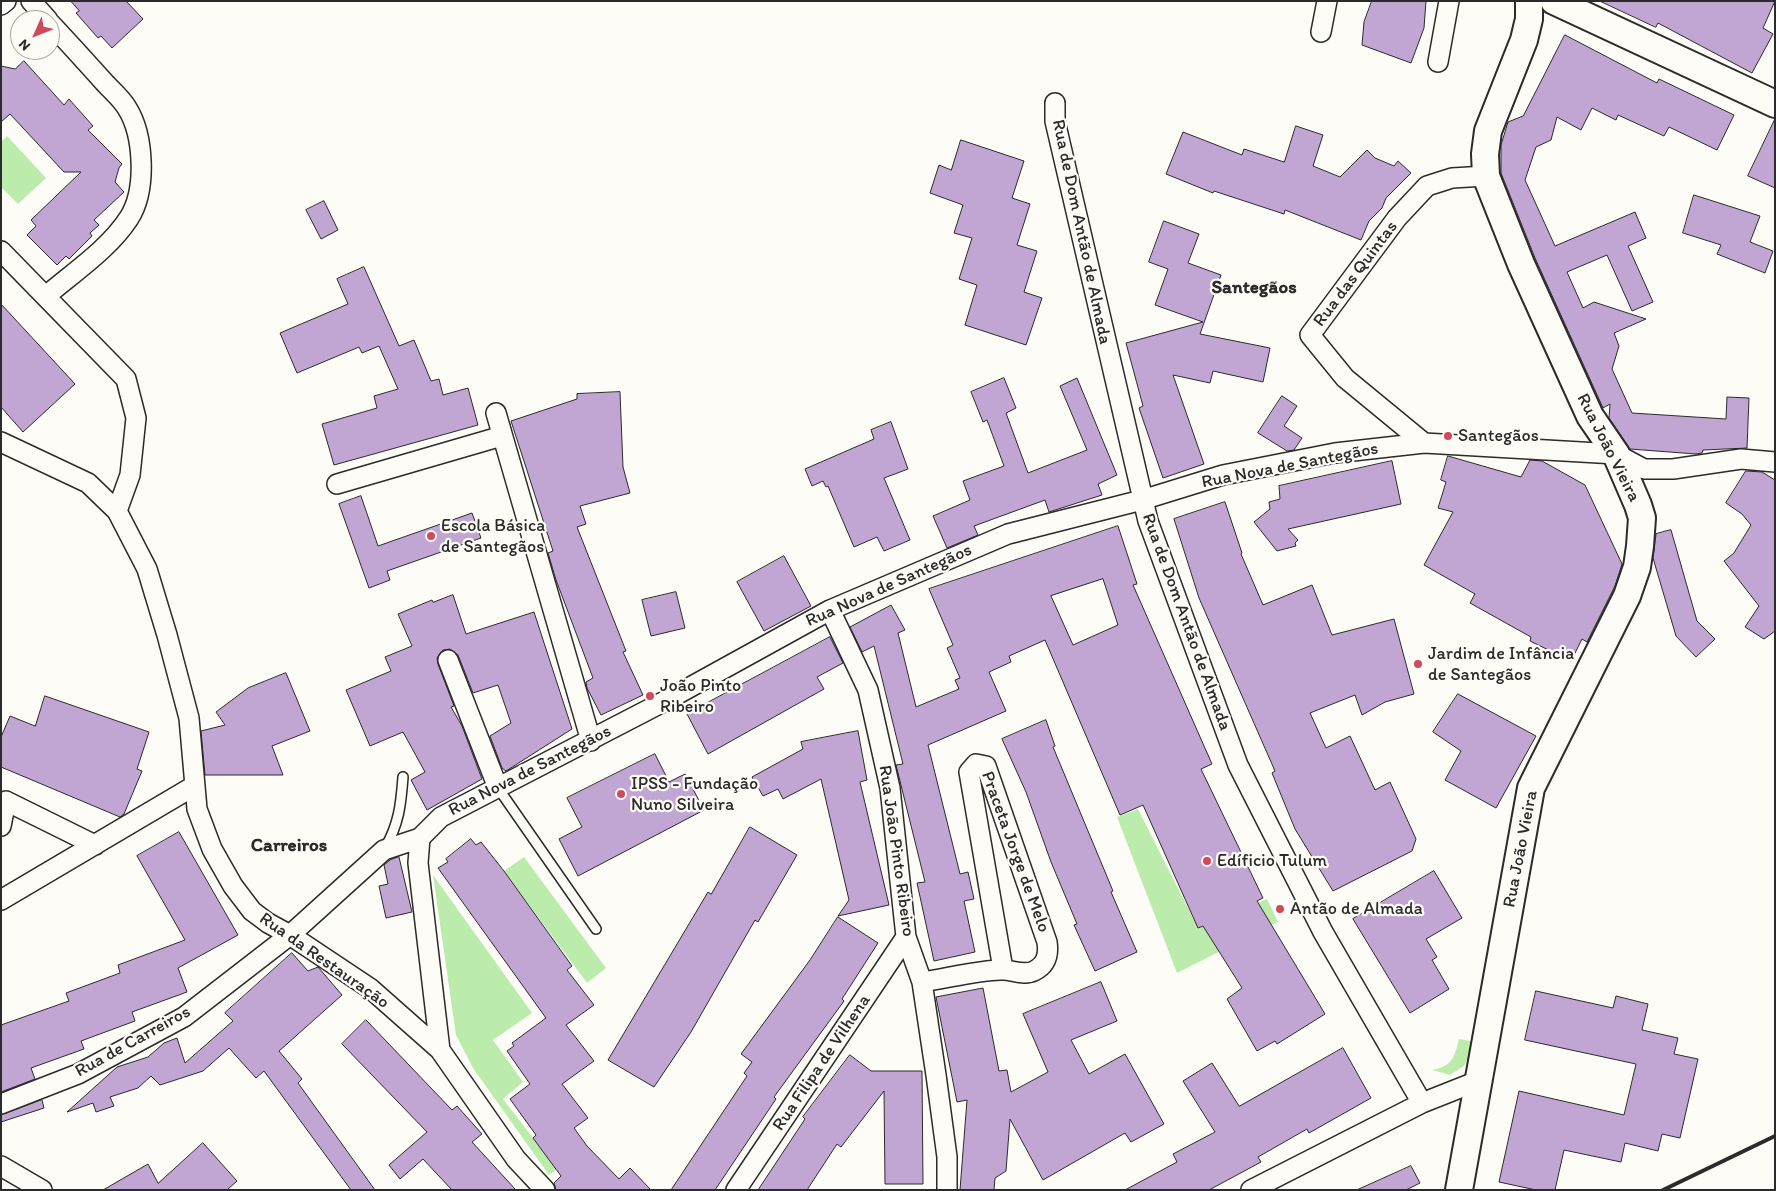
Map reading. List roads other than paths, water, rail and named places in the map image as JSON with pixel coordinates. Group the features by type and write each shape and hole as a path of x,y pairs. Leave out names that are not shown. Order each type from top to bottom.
{"street":[{"path":"1,6 6,1"},
{"path":"1321,32 1327,1"},
{"path":"1438,62 1450,1"},
{"name":"Rua João Vieira","path":"1459,1190 1531,788 1627,596 1637,567 1642,518 1616,454 1590,416 1521,264 1486,176 1485,154 1488,131 1524,40 1529,19 1529,1"},
{"path":"1554,1 1775,104"},
{"path":"46,296 113,238 129,218 140,186 141,163 136,131 126,107 60,33"},
{"name":"Rua de Dom Antão de Almada","path":"1055,103 1055,121 1148,521 1238,765 1323,932 1422,1103"},
{"name":"Rua das Quintas","path":"1424,443 1344,378 1310,335 1397,218 1427,186 1452,178 1486,176"},
{"path":"1,251 126,379 136,418 130,475 117,511"},
{"path":"496,413 591,740"},
{"path":"337,484 502,436"},
{"name":"Rua da Restauração","path":"1,442 88,483 117,511 147,569 167,635 189,718 197,809 212,849 233,886 252,910 268,923 290,935 371,989 440,1050 516,1159 545,1190"},
{"name":"Rua Nova de Santegãos","path":"420,838 441,817 591,740 830,610 1008,534 1142,500 1223,475 1335,453 1424,443 1616,454"},
{"path":"1616,454 1644,469 1673,469 1741,459 1775,462"},
{"name":"Rua João Pinto Ribeiro","path":"830,610 868,690 890,788 906,937 922,982 947,1158 947,1190"},
{"path":"448,660 498,788"},
{"name":"Praceta Jorge de Melo","path":"922,982 1003,969 1020,973 1033,972 1043,964 1049,954 1047,942 986,766 976,764 969,772 1003,969"},
{"path":"1,900 194,786"},
{"path":"1,826 6,801 95,845"},
{"path":"420,838 418,863 440,1050"},
{"name":"Rua de Carreiros","path":"1,1104 78,1074 184,1017 290,935 384,850 420,838"},
{"name":"Rua Filipa de Vilhena","path":"736,1190 906,937"},
{"path":"1250,1190 1422,1103 1480,1080"},
{"path":"1,1166 42,1190"}],"lane":[{"path":"384,850 400,816 402,777"},
{"path":"498,788 596,930"}],"railway":[{"path":"1663,1190 1775,1136"}],"place":[{"name":"Santegãos","path":"1448,436"},
{"name":"Escola Básica de Santegãos","path":"431,536"},
{"name":"Jardim de Infância de Santegãos","path":"1418,664"},
{"name":"João Pinto Ribeiro","path":"650,696"},
{"name":"IPSS - Fundação Nuno Silveira","path":"621,794"},
{"name":"Edíficio Tulum","path":"1207,861"},
{"name":"Antão de Almada","path":"1280,909"}],"district":[{"name":"Santegãos","path":"1254,288"},
{"name":"Carreiros","path":"289,846"}]}
